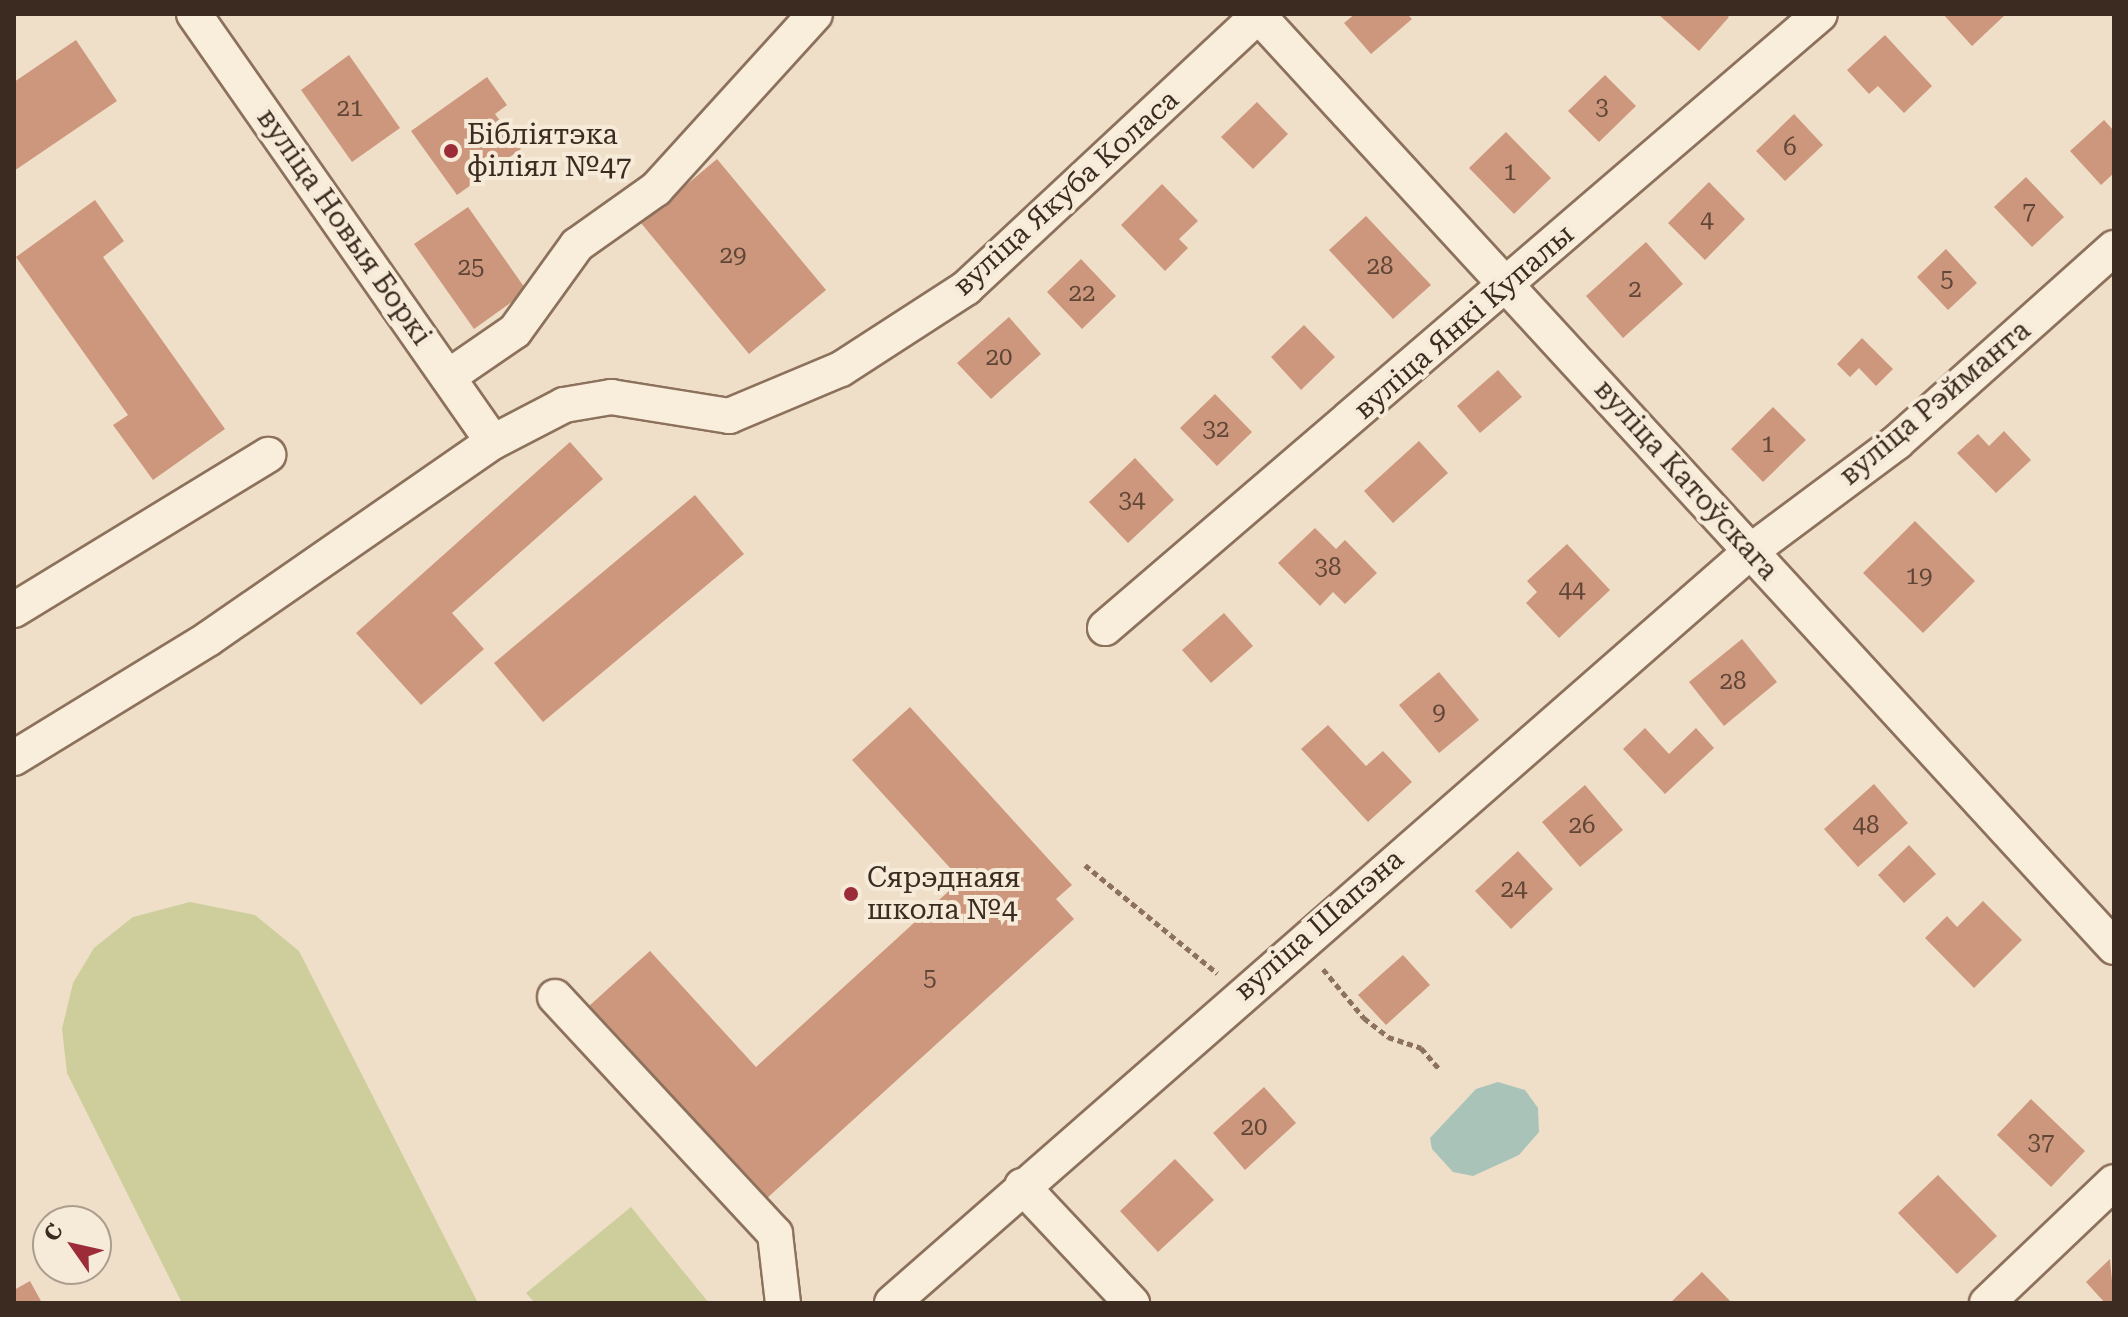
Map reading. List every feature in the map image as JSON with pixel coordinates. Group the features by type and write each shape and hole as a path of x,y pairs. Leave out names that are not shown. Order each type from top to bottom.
{"street":[{"name":"вуліца Новыя Боркі","path":"194,14 493,442"},
{"path":"448,377 515,331 577,245 656,189 815,14"},
{"name":"вуліца Янкі Купалы","path":"1105,628 1509,285 1820,14"},
{"name":"вуліца Катоўскага","path":"1258,15 2114,947"},
{"name":"вуліца Якуба Коласа","path":"493,442 564,405 611,397 729,416 841,369 966,288 1258,15"},
{"name":"вуліца Рэйманта","path":"1751,551 1897,442 2114,248"},
{"path":"14,758 208,639 493,442"},
{"path":"14,610 268,455"},
{"name":"вуліца Шапэна","path":"892,1303 1238,995 1751,551"},
{"path":"555,997 775,1234 783,1303"},
{"path":"1987,1303 2114,1182"},
{"path":"1022,1186 1132,1303"}],"path":[{"path":"1085,865 1238,995"},
{"path":"1300,941 1364,1018 1388,1037 1421,1048 1440,1070"}],"green space":[{"path":"190,902 255,915 299,951 478,1303 182,1303 67,1073 62,1029 73,983 94,948 133,917"},
{"path":"631,1207 709,1303 535,1303 526,1293"}],"shaded area":[{"path":"1498,1082 1525,1090 1538,1108 1539,1132 1519,1155 1473,1176 1453,1172 1432,1149 1430,1138 1476,1089"}],"building":[{"path":"1355,14 1407,14 1412,19 1371,54 1344,23"},
{"path":"1658,14 1726,14 1729,17 1699,51"},
{"path":"1943,14 2006,14 1972,46"},
{"path":"1885,35 1932,86 1904,113 1878,86 1869,94 1847,70"},
{"path":"76,40 117,101 14,171 14,82"},
{"path":"349,55 400,128 352,162 301,90"},
{"path":"1605,75 1636,106 1599,142 1568,111"},
{"path":"487,77 507,105 495,114 521,149 457,195 411,131"},
{"path":"1257,102 1288,134 1253,169 1221,137"},
{"path":"1794,114 1823,145 1785,181 1756,151"},
{"path":"2104,120 2114,131 2114,173 2101,185 2070,151"},
{"path":"1506,132 1551,178 1514,214 1469,168"},
{"path":"717,159 826,290 749,354 641,223"},
{"path":"2026,177 2064,217 2032,247 1994,207"},
{"path":"1709,182 1745,219 1705,260 1668,223"},
{"path":"1162,184 1198,221 1179,239 1188,248 1165,271 1121,225"},
{"path":"95,200 124,241 103,257 225,429 153,480 113,425 128,415 16,257"},
{"path":"468,207 527,291 474,329 414,244"},
{"path":"1366,216 1431,285 1393,319 1329,250"},
{"path":"1646,242 1683,284 1623,338 1586,296"},
{"path":"1946,249 1977,283 1948,310 1917,277"},
{"path":"1081,259 1116,296 1082,329 1047,292"},
{"path":"1009,317 1041,354 991,399 957,363"},
{"path":"1304,325 1335,357 1301,390 1271,357"},
{"path":"1862,338 1893,369 1876,386 1859,368 1850,377 1837,364"},
{"path":"1498,370 1522,397 1480,433 1457,406"},
{"path":"1215,394 1252,432 1217,466 1180,428"},
{"path":"1773,407 1806,440 1763,482 1731,449"},
{"path":"2004,431 2031,460 1996,493 1957,453 1978,434 1989,446"},
{"path":"1419,441 1448,473 1393,523 1364,491"},
{"path":"570,442 603,479 452,613 484,649 421,705 356,633"},
{"path":"1135,458 1174,500 1128,543 1089,502"},
{"path":"695,495 744,554 543,722 494,663"},
{"path":"1915,521 1975,581 1923,633 1863,573"},
{"path":"1315,528 1336,549 1345,540 1377,573 1345,604 1333,592 1320,606 1278,563"},
{"path":"1567,544 1610,590 1559,638 1526,603 1537,592 1527,581"},
{"path":"1224,613 1253,646 1211,683 1182,650"},
{"path":"1742,639 1777,682 1724,726 1689,682"},
{"path":"1439,672 1479,720 1439,753 1399,705"},
{"path":"910,707 1072,885 1056,899 1074,919 765,1200 589,1006 650,951 756,1067 961,880 852,760"},
{"path":"1328,725 1366,766 1383,751 1412,782 1368,822 1301,749"},
{"path":"1645,728 1669,754 1696,728 1714,748 1665,794 1623,749"},
{"path":"1874,784 1908,823 1858,867 1824,829"},
{"path":"1585,785 1623,830 1580,867 1542,822"},
{"path":"1909,845 1936,874 1904,903 1878,875"},
{"path":"1518,851 1553,889 1511,929 1475,891"},
{"path":"1983,901 2022,940 1974,988 1925,938 1947,916 1957,927"},
{"path":"1403,955 1430,985 1386,1025 1358,995"},
{"path":"1264,1087 1296,1123 1245,1170 1213,1133"},
{"path":"2031,1099 2085,1151 2051,1187 1997,1135"},
{"path":"1175,1159 1214,1200 1158,1252 1120,1211"},
{"path":"1938,1175 1997,1236 1957,1274 1898,1213"},
{"path":"2110,1259 2114,1303 2105,1303 2086,1282"},
{"path":"1702,1272 1732,1303 1670,1303"},
{"path":"30,1281 42,1303 14,1303 14,1290"}],"place":[{"name":"Бібліятэка філіял №47","path":"451,151"},
{"name":"Сярэднаяя школа №4","path":"851,894"}]}
